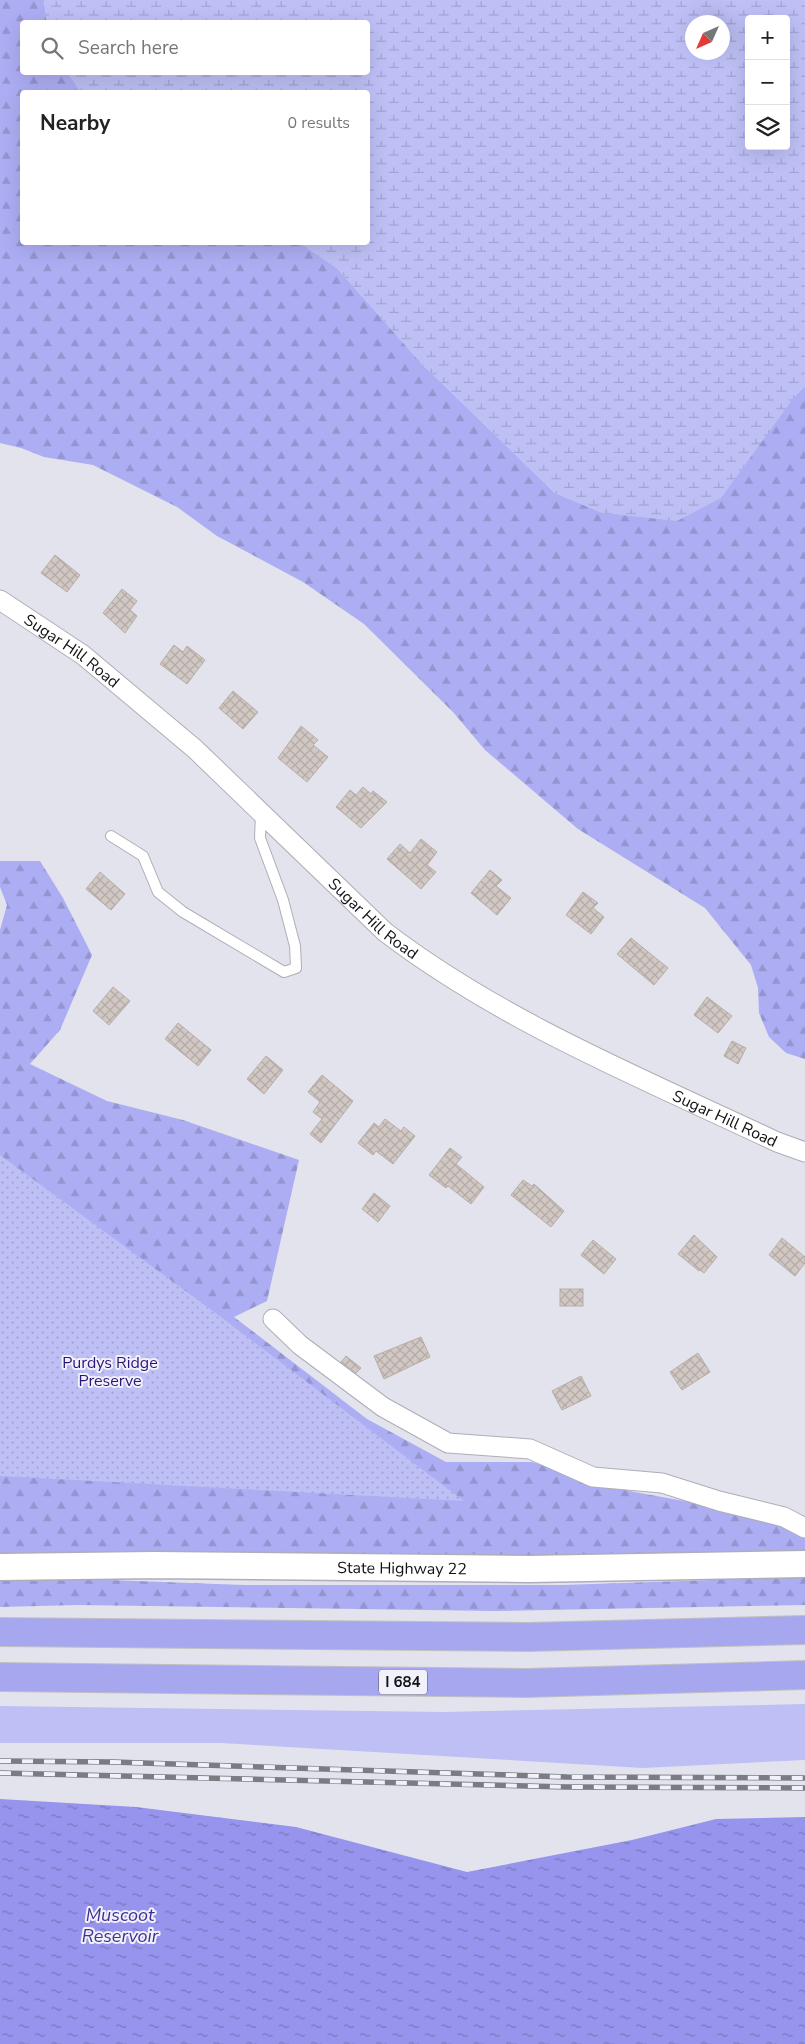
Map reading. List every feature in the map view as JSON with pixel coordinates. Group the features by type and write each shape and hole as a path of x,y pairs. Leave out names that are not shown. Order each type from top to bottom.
{"highway":[{"path":"0,1632 528,1637 805,1630"},
{"name":"I 684","path":"0,1677 526,1683 805,1675"}],"main road":[{"name":"State Highway 22","path":"0,1567 154,1565 520,1569 805,1564"}],"street":[{"name":"Sugar Hill Road","path":"0,600 83,655 195,749 385,932 422,960 570,1045 777,1142 805,1152"},
{"path":"273,1319 300,1345 383,1407 448,1443 530,1449 593,1477 662,1483 719,1501 784,1517 805,1528"}],"lane":[{"path":"111,836 143,856 158,892 183,912 284,972 296,968 295,946 283,900 260,838 261,812"}],"green space":[{"path":"0,0 44,0 47,20 20,20 20,75 69,75 80,90 20,90 20,245 303,245 337,268 422,364 555,493 603,513 795,396 805,386 805,1059 786,1053 769,1037 759,1013 758,988 751,965 705,908 578,829 485,750 453,712 364,624 303,582 217,536 177,507 93,465 44,457 21,448 0,443"},
{"path":"44,0 805,0 805,386 795,396 721,498 677,521 603,513 555,493 422,364 337,268 303,245 370,245 370,90 80,90 69,75 370,75 370,20 47,20"},
{"path":"0,861 40,861 63,898 92,955 60,1030 30,1064 107,1101 183,1120 299,1160 267,1301 234,1317 367,1419 446,1462 532,1462 629,1491 717,1507 782,1524 805,1535 805,1556 0,1563 0,930 7,905 0,887"},
{"name":"Purdys Ridge Preserve","path":"0,1155 217,1314 464,1501 0,1476"},
{"path":"805,1577 805,1605 496,1611 78,1605 0,1607 0,1581 55,1578 244,1585 563,1585"},
{"path":"805,1704 805,1760 643,1768 221,1743 0,1743 0,1706 444,1712"}],"water":[{"name":"Muscoot Reservoir","path":"0,1799 136,1807 296,1827 467,1872 632,1840 716,1819 805,1817 805,2044 0,2044"}],"building":[{"path":"55,555 80,575 67,592 41,573"},
{"path":"122,589 137,601 130,610 137,616 125,633 103,613"},
{"path":"174,645 183,652 187,646 205,660 187,684 160,664"},
{"path":"233,691 258,712 243,729 219,708"},
{"path":"301,726 318,740 313,745 328,757 307,782 278,758"},
{"path":"363,787 371,794 373,791 387,802 361,828 336,807 350,790 356,795"},
{"path":"421,839 437,852 427,865 436,872 421,889 387,859 400,844 410,853"},
{"path":"490,870 502,880 496,886 511,898 497,915 471,893"},
{"path":"100,872 125,894 111,910 86,889"},
{"path":"583,892 598,903 593,908 604,917 591,934 566,915"},
{"path":"631,938 668,968 654,985 617,954"},
{"path":"113,987 130,1001 109,1025 93,1011"},
{"path":"707,997 732,1016 718,1033 694,1015"},
{"path":"178,1023 211,1050 198,1066 165,1039"},
{"path":"732,1041 746,1048 738,1064 724,1056"},
{"path":"266,1056 283,1070 264,1094 247,1079"},
{"path":"322,1075 353,1101 321,1143 310,1134 322,1119 313,1112 320,1102 308,1092"},
{"path":"385,1119 401,1131 404,1127 415,1136 393,1164 376,1151 373,1155 358,1143 374,1123 379,1127"},
{"path":"450,1148 462,1157 456,1164 484,1187 471,1204 448,1186 446,1188 429,1175"},
{"path":"523,1180 532,1186 534,1184 564,1211 551,1227 511,1195"},
{"path":"374,1193 390,1206 378,1222 362,1209"},
{"path":"694,1235 717,1257 704,1273 678,1254"},
{"path":"782,1238 805,1257 805,1263 795,1276 769,1255"},
{"path":"593,1240 616,1259 604,1274 581,1255"},
{"path":"560,1289 583,1289 583,1306 560,1306"},
{"path":"421,1337 430,1357 384,1379 374,1356"},
{"path":"698,1353 710,1372 682,1390 670,1372"},
{"path":"346,1356 361,1368 356,1373 341,1362"},
{"path":"581,1376 591,1396 562,1410 552,1391"}],"railway":[{"path":"0,1761 113,1762 567,1777 805,1778"},
{"path":"0,1773 567,1787 805,1788"}]}
